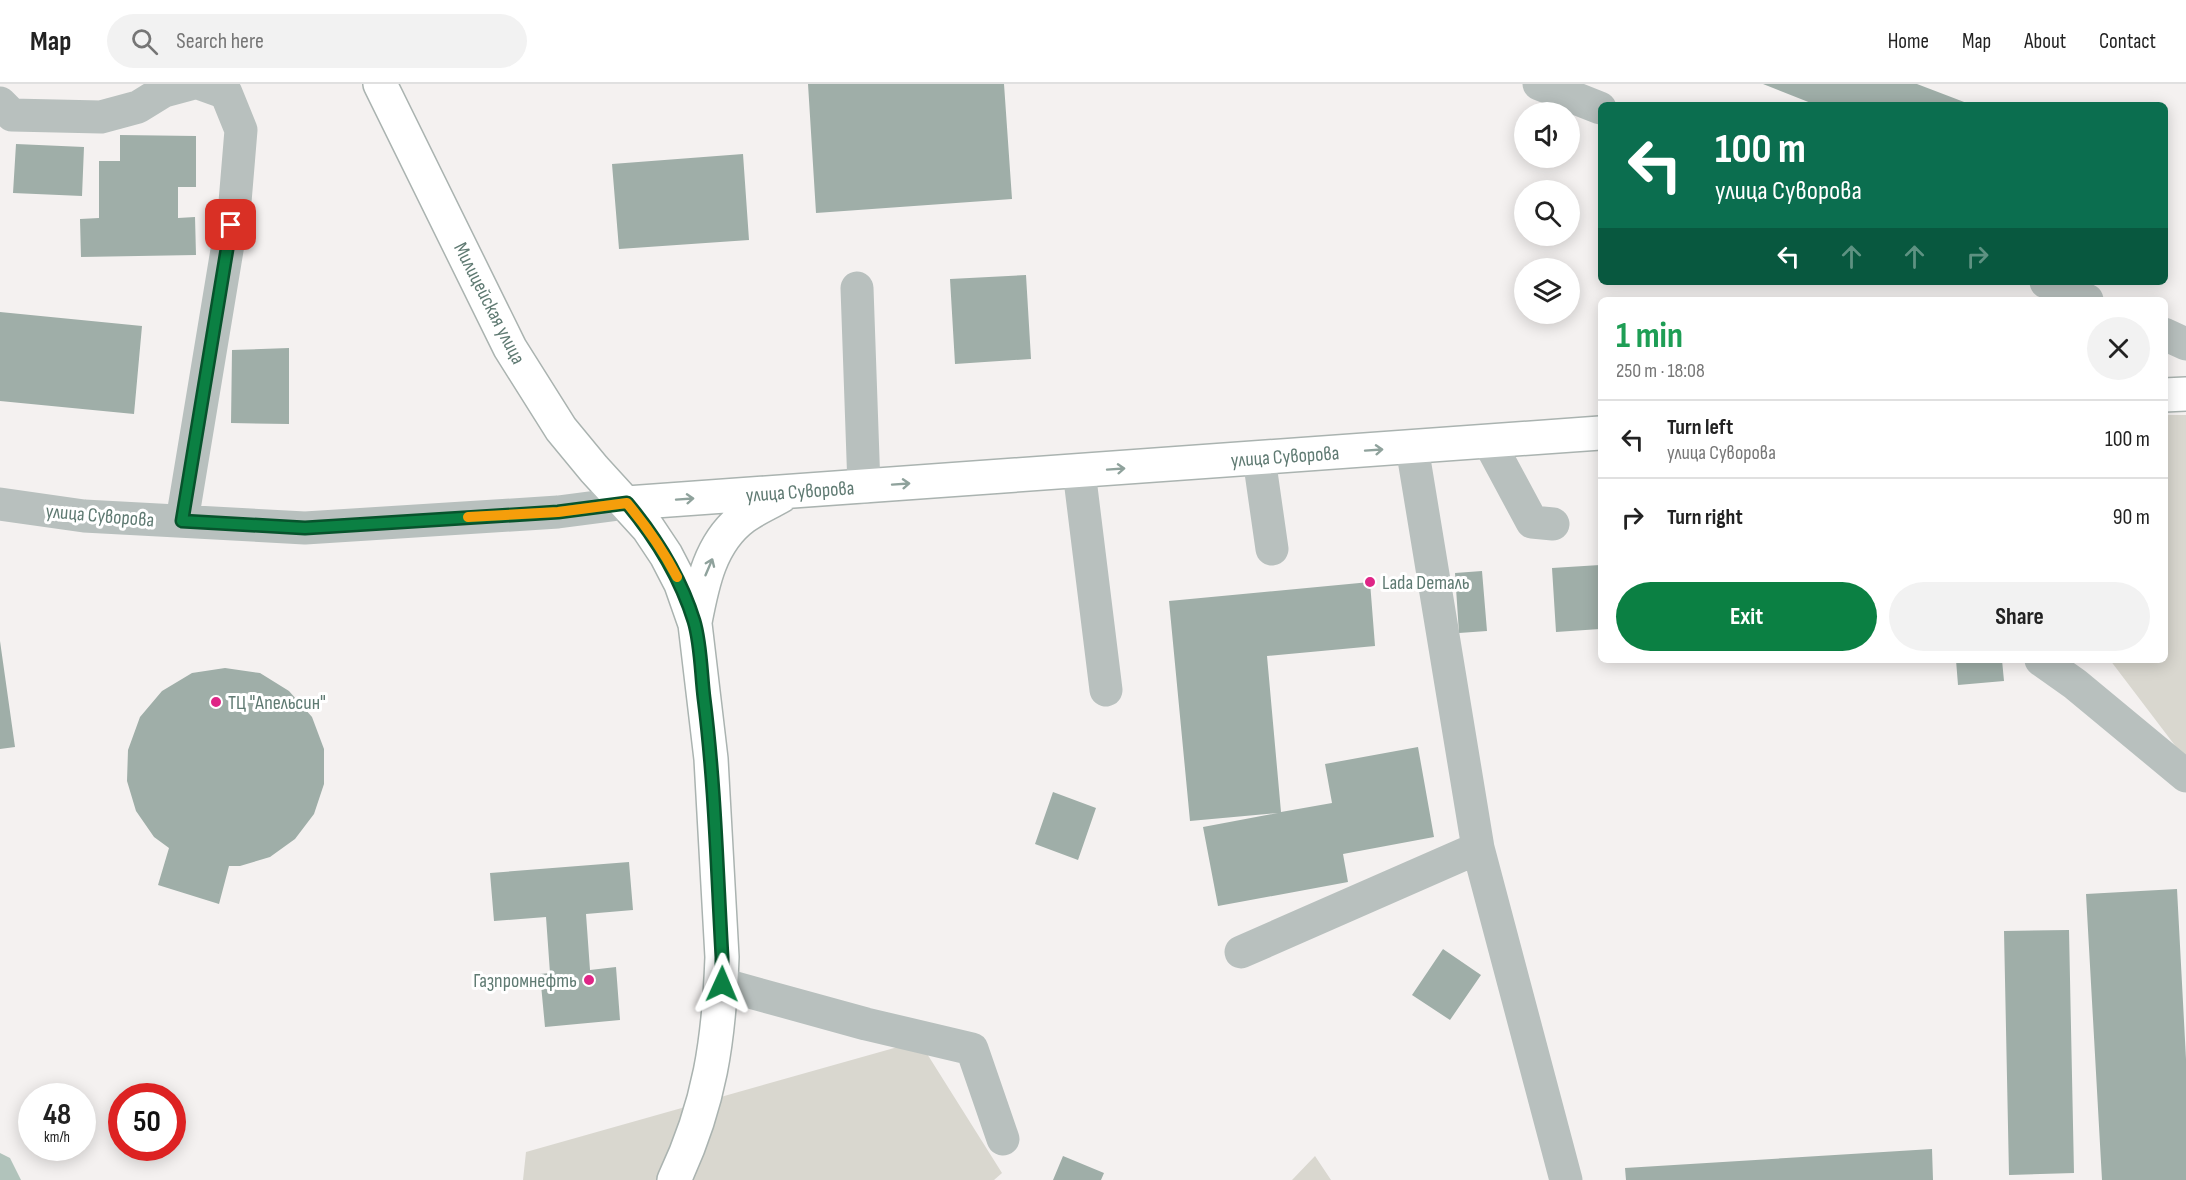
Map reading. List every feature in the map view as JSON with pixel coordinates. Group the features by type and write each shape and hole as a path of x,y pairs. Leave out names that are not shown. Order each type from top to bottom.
{"main road":[{"name":"Милицейская улица","path":"380,84 510,348 561,429 648,528 666,555 681,584 695,624"},
{"path":"2168,395 2186,394"},
{"name":"улица Суворова","path":"627,503 1598,433"},
{"path":"674,1180 688,1149 707,1092 717,1043 722,984 711,759 695,624 702,583 718,545 742,518 789,492"}],"street":[{"path":"0,104 12,115 101,117 138,107 164,91 190,84"},
{"path":"1539,84 1598,107"},
{"path":"182,521 235,202 241,130 224,87"},
{"path":"2053,285 2080,297"},
{"path":"856,288 864,487"},
{"path":"2168,336 2186,344"},
{"path":"1489,442 1532,522 1553,524"},
{"path":"1412,447 1478,848 1566,1180"},
{"path":"1259,458 1272,549"},
{"path":"1079,471 1106,690"},
{"name":"улица Суворова","path":"0,504 84,516 305,528 558,512 627,503"},
{"path":"2045,663 2075,684 2186,776"},
{"path":"1240,952 1478,848"},
{"path":"722,984 866,1024 972,1049 1003,1139"}],"shaded area":[{"path":"2168,415 2186,415 2186,760 2112,663 2168,663"},
{"path":"919,1041 1002,1173 994,1180 523,1180 526,1152"},
{"path":"0,1153 10,1158 21,1180 0,1180"},
{"path":"1315,1156 1331,1180 1292,1180"}],"building":[{"path":"808,84 1004,84 1012,199 816,213"},
{"path":"1763,84 1917,84 1964,102 1808,102"},
{"path":"120,135 196,136 196,187 178,187 178,218 195,217 196,255 81,257 80,219 99,218 99,161 120,161"},
{"path":"16,144 84,147 82,196 13,193"},
{"path":"743,154 749,240 619,249 612,164"},
{"path":"1026,275 1031,359 955,364 950,279"},
{"path":"0,312 142,326 134,414 0,401"},
{"path":"289,348 289,424 231,423 232,350"},
{"path":"1598,565 1598,629 1556,632 1552,568"},
{"path":"1482,571 1487,631 1459,633 1455,573"},
{"path":"1370,582 1375,646 1267,656 1281,812 1332,803 1325,764 1418,747 1434,837 1343,854 1348,882 1218,906 1203,827 1278,813 1190,821 1169,601"},
{"path":"0,641 15,747 0,749"},
{"path":"1956,663 2002,663 2004,681 1958,685"},
{"path":"225,668 260,673 289,691 312,717 324,749 324,784 314,814 295,839 270,857 240,866 229,866 219,904 158,885 169,848 154,837 136,811 127,781 128,750 140,717 162,691 192,673"},
{"path":"1053,792 1096,808 1078,860 1035,844"},
{"path":"629,862 633,910 586,914 590,970 616,967 620,1020 545,1027 540,974 550,973 546,917 494,921 490,873"},
{"path":"2177,889 2186,1059 2186,1180 2102,1180 2086,894"},
{"path":"2069,930 2074,1173 2009,1175 2004,931"},
{"path":"1443,949 1481,975 1450,1020 1412,995"},
{"path":"1932,1149 1933,1180 1626,1180 1625,1168"},
{"path":"1063,1156 1104,1173 1101,1180 1053,1180"}],"slow traffic":[{"path":"468,517 558,512 627,503 648,528 677,577"}],"place":[{"name":"Lada Dеталь","path":"1370,582"},
{"name":"ТЦ \"Апельсин\"","path":"216,702"},
{"name":"Газпромнефть","path":"589,980"}],"route":[{"path":"231,225 182,521 305,528 558,512 627,503 648,528 666,555 681,584 695,624 711,759 722,984"}]}
